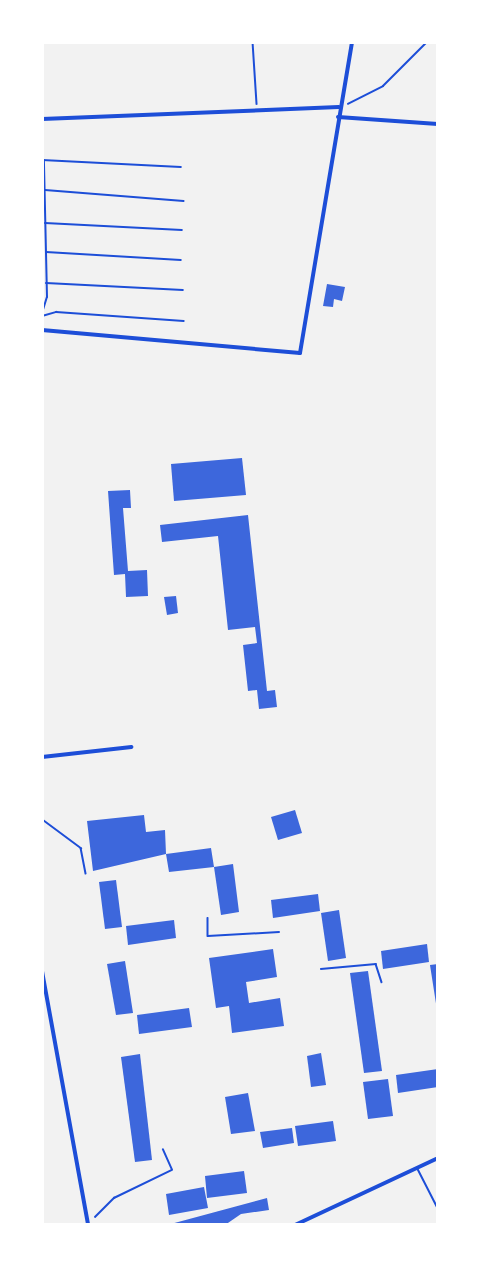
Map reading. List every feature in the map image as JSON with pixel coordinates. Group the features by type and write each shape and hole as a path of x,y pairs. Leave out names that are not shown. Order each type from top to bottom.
{"street":[{"path":"42,330 300,353 339,107 352,42"},
{"path":"42,119 339,107"},
{"path":"338,117 438,124"},
{"path":"42,757 131,747"},
{"path":"42,971 88,1225"},
{"path":"295,1225 438,1158"}],"lane":[{"path":"181,167 43,160 46,283 42,315 184,321"},
{"path":"45,190 184,201"},
{"path":"45,223 182,230"},
{"path":"46,252 181,260"},
{"path":"46,283 183,290"},
{"path":"417,1168 438,1209"}],"path":[{"path":"253,42 258,112"},
{"path":"339,107 383,86 427,42"},
{"path":"42,819 81,848 87,874"},
{"path":"208,918 208,936 279,932"},
{"path":"321,969 376,964 382,982"},
{"path":"88,1225 114,1198 172,1170 163,1150"}],"building":[{"path":"327,284 345,287 342,301 334,299 333,307 323,306"},
{"path":"242,458 246,495 174,501 171,464"},
{"path":"130,490 131,508 123,508 128,571 147,570 148,596 126,597 125,574 114,575 108,491"},
{"path":"248,515 267,691 275,690 277,707 259,709 257,690 248,691 243,645 257,643 255,627 228,630 218,536 162,542 160,525"},
{"path":"176,596 178,613 167,615 164,597"},
{"path":"295,810 302,833 278,840 271,817"},
{"path":"144,815 146,832 165,830 166,854 93,871 87,821"},
{"path":"211,848 214,867 169,872 166,854"},
{"path":"233,864 239,912 221,915 214,867"},
{"path":"116,880 122,927 105,929 99,882"},
{"path":"318,894 320,911 273,918 271,900"},
{"path":"339,910 346,958 328,961 321,913"},
{"path":"174,920 176,938 128,945 126,926"},
{"path":"427,944 429,962 383,969 381,951"},
{"path":"273,949 277,977 246,982 249,1003 280,998 284,1026 232,1033 229,1006 216,1008 209,958"},
{"path":"125,961 133,1013 116,1015 107,964"},
{"path":"438,964 438,1010 437,1010 430,965"},
{"path":"368,971 382,1071 364,1073 350,973"},
{"path":"189,1008 192,1027 139,1034 137,1015"},
{"path":"321,1053 326,1085 311,1087 307,1056"},
{"path":"140,1054 152,1160 135,1162 121,1057"},
{"path":"438,1069 438,1087 398,1093 396,1075"},
{"path":"388,1079 393,1116 368,1119 363,1082"},
{"path":"248,1093 255,1131 231,1134 225,1097"},
{"path":"333,1121 336,1141 298,1146 295,1126"},
{"path":"292,1128 294,1143 263,1148 260,1132"},
{"path":"244,1171 247,1193 207,1198 205,1176"},
{"path":"204,1187 208,1208 169,1215 166,1194"},
{"path":"267,1198 269,1210 241,1214 225,1225 167,1225"}]}
